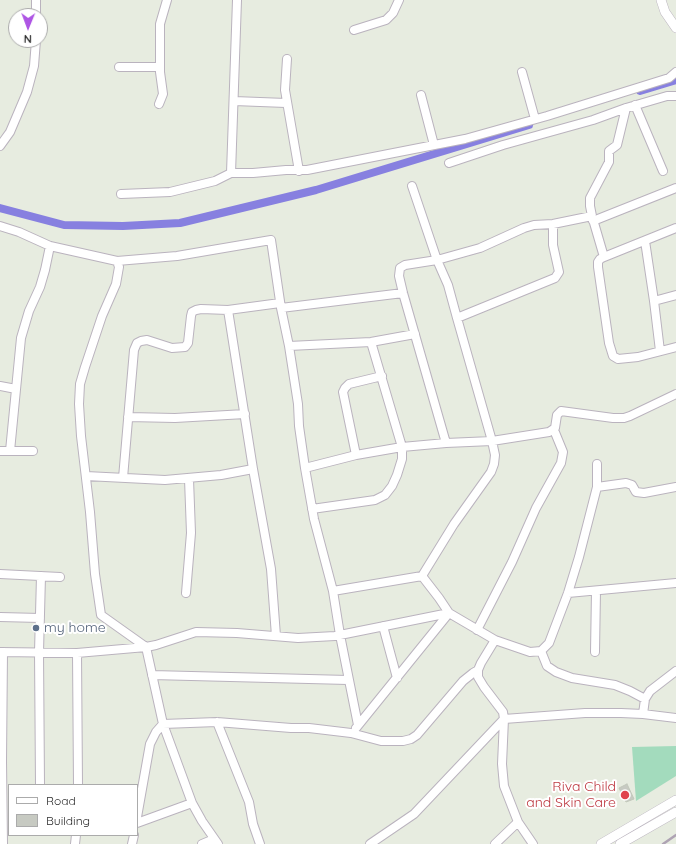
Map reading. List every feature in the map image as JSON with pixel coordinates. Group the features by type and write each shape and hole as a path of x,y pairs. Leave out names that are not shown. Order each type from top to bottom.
{"street":[{"path":"159,104 163,94 160,72 160,24 167,0"},
{"path":"231,172 237,0"},
{"path":"354,30 386,20 393,13 399,0"},
{"path":"661,0 665,12 676,28"},
{"path":"0,146 10,132 27,92 34,66 35,48"},
{"path":"287,59 285,90 286,103 299,170"},
{"path":"119,67 160,67"},
{"path":"522,72 535,119"},
{"path":"121,194 170,192 215,182 231,172 253,173 299,170 465,139 669,78 676,72"},
{"path":"420,95 434,145"},
{"path":"449,163 503,145 593,120 635,105 667,96 676,96"},
{"path":"234,101 286,103"},
{"path":"635,105 662,171"},
{"path":"604,257 592,218 590,198 609,162 609,151 617,145 626,108"},
{"path":"333,591 422,576 454,524 491,472 494,464 492,441 448,285 437,260 412,186"},
{"path":"446,443 403,293 399,276 400,268 405,265 437,260 480,248 524,228 538,224 553,224 592,218 676,188"},
{"path":"457,318 555,278 559,272 552,245 553,224"},
{"path":"0,226 50,246 117,261 176,256 271,240 298,404 304,468 312,509 333,591 348,680 358,725"},
{"path":"676,228 600,258 598,262 609,343 613,356 618,359 638,358 676,347"},
{"path":"645,241 660,352"},
{"path":"10,451 21,338 29,311 42,282 50,246"},
{"path":"117,261 119,274 116,284 102,316 80,384 79,404 81,436 95,574 102,615 146,647 163,724 192,803 216,842 202,844"},
{"path":"123,478 134,350 137,343 141,340 147,340 172,348 185,347 188,343 192,312 201,309 228,310 281,306 403,293"},
{"path":"654,301 676,295"},
{"path":"228,310 253,469 271,569 276,636"},
{"path":"289,346 371,342 415,334"},
{"path":"312,509 375,500 385,495 392,486 397,474 402,458 402,447 371,342"},
{"path":"356,455 343,392 350,384 382,376"},
{"path":"0,386 16,389"},
{"path":"477,630 512,562 536,508 561,463 563,452 554,430 557,415 561,411 613,418 624,418 676,394"},
{"path":"128,417 175,418 245,414"},
{"path":"304,468 356,455 402,447 492,441 554,430"},
{"path":"0,451 33,451"},
{"path":"422,576 449,614 495,640 530,652 541,651 549,643 568,593 589,523 598,487 597,464"},
{"path":"86,476 165,480 189,479 253,469"},
{"path":"186,593 191,533 189,479"},
{"path":"598,487 626,483 632,485 636,492 644,493 676,487"},
{"path":"0,574 60,577"},
{"path":"40,784 38,652 41,576"},
{"path":"568,593 676,583"},
{"path":"595,652 596,591"},
{"path":"3,844 2,652 77,653 146,647 196,632 298,638 340,635 449,614"},
{"path":"351,733 449,614"},
{"path":"0,617 40,618"},
{"path":"383,626 397,678"},
{"path":"495,640 481,663 478,670 478,677 500,707 504,719 502,764 504,786 518,822 533,844"},
{"path":"541,651 547,666 556,672 572,678 615,685 645,699"},
{"path":"77,653 78,784"},
{"path":"138,811 150,744 156,732 163,724 217,722 290,728 309,728 351,733 381,741 403,741 411,739 417,735 463,681 478,670"},
{"path":"643,714 645,699 650,691 676,671"},
{"path":"152,675 348,680"},
{"path":"370,844 414,814 504,719 585,713 643,714 676,718"},
{"path":"217,722 249,802 253,824 260,844"},
{"path":"601,844 676,800"},
{"path":"138,824 192,803"},
{"path":"620,844 676,812"},
{"path":"494,844 518,822"}],"green space":[{"path":"676,746 676,776 636,801 632,747"}],"building":[{"path":"627,784 634,799 626,802 619,788"}],"waterway":[{"path":"640,91 676,80"},
{"path":"0,208 64,225 123,226 180,223 316,190 529,125"}],"railway":[{"path":"663,844 676,835"}],"place":[{"name":"my home","path":"36,628"},
{"name":"Riva Child and Skin Care","path":"625,795"}]}
